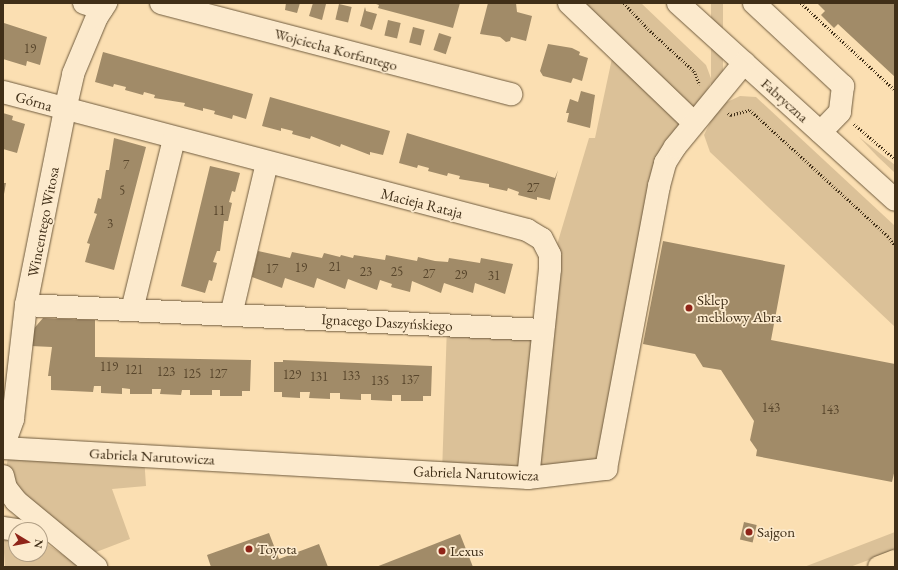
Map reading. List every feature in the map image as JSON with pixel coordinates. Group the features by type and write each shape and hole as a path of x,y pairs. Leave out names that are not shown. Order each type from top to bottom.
{"main road":[{"path":"879,567 895,561"}],"street":[{"name":"Wojciecha Korfantego","path":"161,3 511,94"},
{"path":"569,3 694,123"},
{"name":"Fabryczna","path":"678,3 894,199"},
{"path":"754,3 844,86 840,112 821,132"},
{"name":"Wincentego Witosa","path":"3,447 13,419 26,305 65,110 74,74 97,5"},
{"name":"Gabriela Narutowicza","path":"3,447 528,478 606,469 659,186 665,163 675,146 744,63"},
{"name":"Górna","path":"3,92 65,110"},
{"name":"Macieja Rataja","path":"65,110 527,230 542,239 550,255 528,478"},
{"path":"132,310 174,139"},
{"path":"230,315 267,163"},
{"name":"Ignacego Daszyńskiego","path":"26,305 543,330"},
{"path":"3,476 6,488 49,534 96,567"}],"path":[{"path":"624,3 646,27 694,71 701,87 712,103 731,115 750,110 888,236 895,246"},
{"path":"801,3 895,90"},
{"path":"840,112 895,159"}],"shaded area":[{"path":"569,3 641,3 706,65 712,81 675,147 606,469 442,473 447,325 543,330 550,268 589,138 595,138 614,49"},
{"path":"711,3 723,3 723,142 711,142"},
{"path":"740,96 756,97 895,226 895,327 710,152 704,135 713,117 725,103"},
{"path":"859,137 895,165 895,173 877,156"},
{"path":"9,451 144,456 146,486 112,489 130,539 91,554 12,486 6,470"},
{"path":"895,532 895,549 882,555 850,567 804,567"},
{"path":"3,538 8,539 8,562 48,562 48,545 81,567 5,567"}],"building":[{"path":"286,3 300,3 297,13 285,10"},
{"path":"313,3 326,4 322,20 309,16"},
{"path":"373,3 460,3 453,28 378,8 379,5"},
{"path":"488,3 516,3 517,12 532,16 526,41 511,37 510,41 506,42 500,37 480,34"},
{"path":"817,3 895,3 895,77 838,24 834,28 821,15 825,11"},
{"path":"339,4 352,7 348,23 335,20"},
{"path":"365,7 366,11 377,14 372,30 360,26"},
{"path":"388,20 401,23 397,39 384,36"},
{"path":"4,23 47,37 40,65 27,61 26,66 3,59"},
{"path":"413,27 425,30 421,45 409,43"},
{"path":"439,33 451,37 446,54 433,50"},
{"path":"548,44 572,48 580,52 579,55 588,58 582,81 573,78 571,83 543,76 540,71"},
{"path":"103,52 253,94 246,119 233,115 232,119 214,114 215,111 203,108 203,111 184,106 185,103 154,98 155,95 144,92 143,95 125,90 126,87 114,84 113,87 95,82"},
{"path":"581,91 595,95 590,128 567,122 569,113 566,113 570,99 578,102"},
{"path":"270,97 390,131 383,155 370,152 370,155 341,144 340,147 311,136 310,139 292,134 293,131 281,128 281,131 262,126"},
{"path":"3,113 13,116 12,120 25,124 17,153 3,149"},
{"path":"407,133 555,178 558,170 550,200 537,197 537,200 518,195 519,192 508,188 507,191 489,187 489,184 459,179 460,176 448,173 447,176 428,171 429,168 418,165 417,168 399,163"},
{"path":"114,138 146,147 114,270 85,262 90,244 87,243 97,214 94,213 98,198 101,199 106,170 109,170"},
{"path":"210,166 240,173 235,192 232,191 229,202 232,203 228,221 224,221 220,251 217,251 213,262 217,263 212,281 209,280 205,293 181,286"},
{"path":"3,183 6,183 4,194 3,194"},
{"path":"663,241 785,265 771,340 895,364 895,469 892,482 756,456 757,450 750,440 754,421 721,370 703,367 695,354 643,344"},
{"path":"258,251 290,258 292,252 322,258 324,253 340,257 341,255 353,258 354,255 385,260 386,255 417,261 418,257 435,261 448,262 449,258 480,263 481,258 513,264 505,294 475,283 473,293 444,283 441,293 412,281 410,292 391,287 392,284 380,280 377,290 348,279 345,289 317,278 314,288 285,278 282,288 252,277"},
{"path":"43,318 95,320 95,357 251,360 250,391 242,391 242,396 220,396 220,390 212,390 212,395 190,395 190,390 182,390 181,395 160,394 161,389 152,389 152,394 130,394 130,389 122,388 122,394 101,393 101,386 94,386 93,392 51,390 51,376 48,376 52,347 31,346 31,332"},
{"path":"283,360 432,366 431,396 423,396 423,401 401,401 401,395 392,395 392,401 371,400 371,394 361,394 361,400 340,399 340,393 330,393 330,399 309,398 310,392 300,392 300,398 282,397 282,392 274,392 274,362 283,362"},
{"path":"744,522 757,525 753,542 740,540"},
{"name":"Toyota","path":"269,533 279,559 319,544 328,567 211,567 207,555"},
{"name":"Lexus","path":"460,534 473,567 376,567"}],"place":[{"name":"Sklep meblowy Abra","path":"689,308"},
{"name":"Sajgon","path":"749,532"},
{"name":"Toyota","path":"249,549"},
{"name":"Lexus","path":"442,551"}]}
